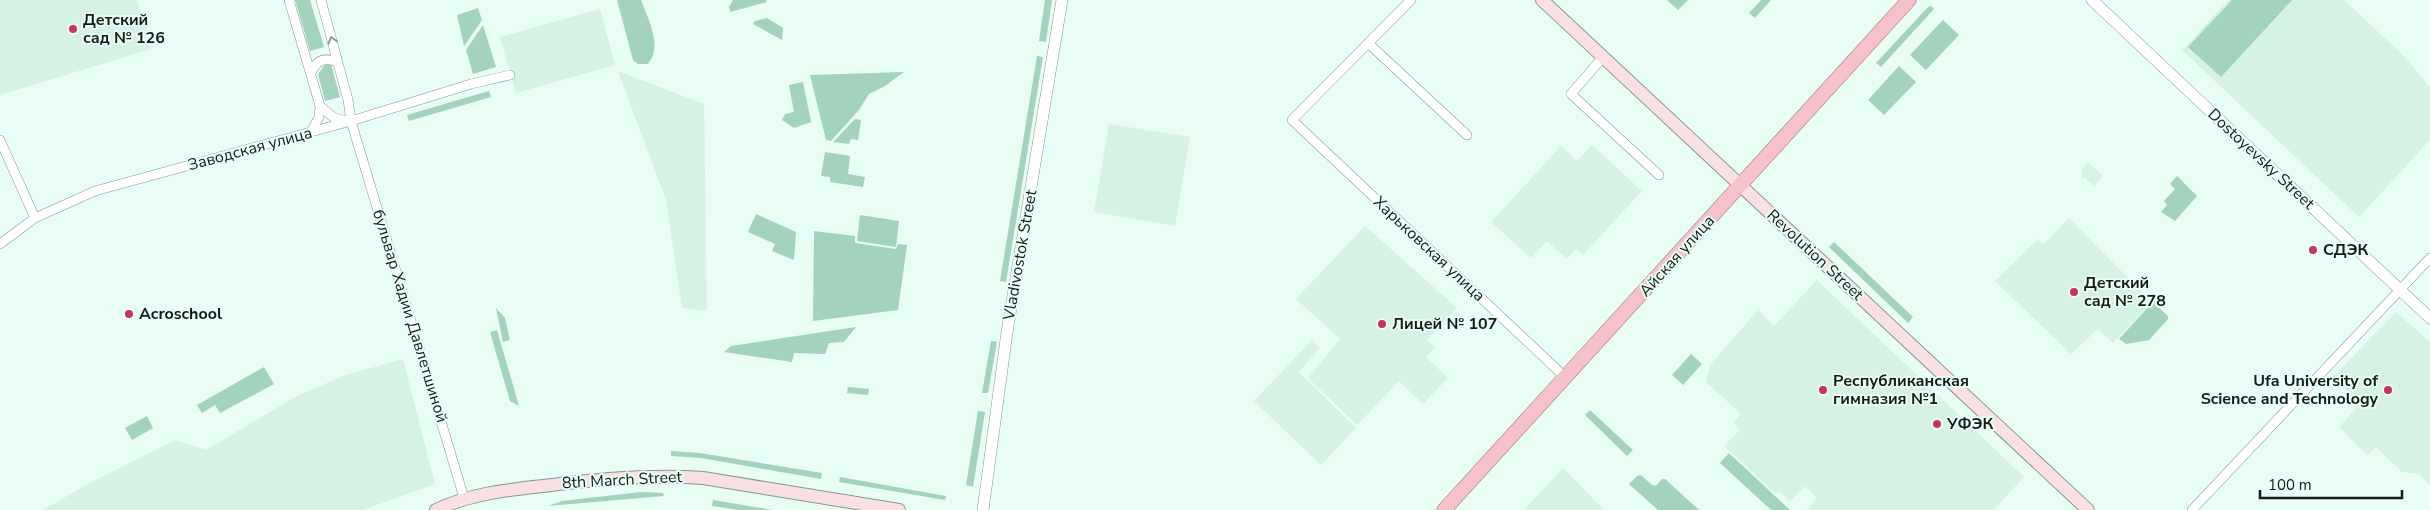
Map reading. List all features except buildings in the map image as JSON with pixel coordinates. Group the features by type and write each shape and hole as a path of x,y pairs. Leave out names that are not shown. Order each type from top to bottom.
{"main road":[{"name":"Revolution Street","path":"1542,0 2088,510"},
{"name":"Айская улица","path":"1444,510 1909,0"},
{"name":"8th March Street","path":"436,510 465,504 492,492 572,482 677,476 703,478 899,510"}],"street":[{"path":"289,0 320,106 319,117 311,132"},
{"name":"бульвар Хадии Давлетшиной","path":"321,0 348,100 351,121 465,504"},
{"name":"Vladivostok Street","path":"982,510 1007,332 1062,0"},
{"path":"1411,0 1368,43 1467,135"},
{"name":"Dostoyevsky Street","path":"2092,0 2430,318"},
{"name":"Харьковская улица","path":"1368,43 1292,120 1566,378"},
{"path":"1603,57 1571,94 1659,175"},
{"path":"311,73 313,67 324,59 338,62"},
{"name":"Заводская улица","path":"0,244 35,218 95,192 351,121 471,84 510,75"},
{"path":"320,106 334,118 351,121"},
{"path":"0,140 35,218"},
{"path":"2192,510 2430,258"}],"shaded area":[{"name":"Детский сад № 126","path":"0,0 137,0 151,49 0,95"},
{"path":"295,0 310,0 324,47 310,51"},
{"path":"617,0 641,0 653,32 654,41 652,57 648,64 638,64 633,60"},
{"path":"733,0 766,0 767,2 730,12 729,7"},
{"path":"1045,0 1052,0 1046,42 1039,41"},
{"path":"1667,0 1688,0 1678,10"},
{"path":"1761,0 1771,0 1755,18 1749,13"},
{"path":"2229,0 2344,0 2402,54 2430,87 2430,140 2359,217 2182,50"},
{"path":"2232,0 2292,0 2221,77 2188,47"},
{"path":"1931,6 1934,9 1881,67 1876,63 1928,7"},
{"path":"478,8 482,20 464,46 457,15"},
{"path":"600,9 615,65 516,93 500,37"},
{"path":"767,18 783,28 782,40 753,24 755,21"},
{"path":"1943,20 1959,35 1926,70 1910,55"},
{"path":"483,25 496,67 473,74 466,50"},
{"path":"1037,56 1043,57 1006,282 1000,281"},
{"path":"331,64 340,97 325,101 318,74 325,65"},
{"path":"1899,66 1916,82 1884,115 1868,100"},
{"path":"618,71 704,104 707,311 682,308 666,200"},
{"path":"904,72 885,86 869,94 859,110 831,141 826,140 810,75"},
{"path":"803,82 811,122 794,128 782,120 785,114 794,112 789,85"},
{"path":"489,91 491,97 409,121 407,115"},
{"path":"855,119 861,120 858,140 851,139 849,144 833,142"},
{"path":"1109,124 1190,137 1175,226 1094,212"},
{"path":"1592,145 1642,191 1583,255 1576,249 1567,259 1547,241 1531,258 1491,222 1561,146 1577,161"},
{"path":"825,152 850,156 848,174 865,177 863,187 830,182 830,177 821,176"},
{"path":"2088,163 2103,176 2094,186 2084,177 2081,181 2082,169"},
{"path":"2177,176 2197,196 2175,221 2161,212 2167,205 2164,201 2175,189 2170,184"},
{"path":"756,214 796,232 794,260 772,251 775,244 748,232"},
{"path":"860,215 899,221 896,247 857,241"},
{"name":"Детский сад № 278","path":"2069,218 2152,302 2113,343 2098,329 2071,354 1995,281 2038,239 2043,245"},
{"name":"Лицей № 107","path":"1365,226 1457,308 1427,340 1435,347 1426,357 1448,378 1423,404 1399,381 1357,425 1308,378 1340,339 1296,299"},
{"path":"814,231 855,236 855,243 896,249 898,244 907,245 898,310 813,321"},
{"path":"1834,242 1913,317 1908,323 1829,247"},
{"name":"Республиканская гимназия №1","path":"1817,280 2024,477 1993,510 1807,510 1817,498 1805,486 1790,501 1779,491 1776,494 1724,446 1740,430 1733,423 1741,414 1706,382 1710,365 1758,310 1774,326"},
{"path":"2153,302 2168,316 2168,319 2149,340 2126,344 2119,339"},
{"path":"496,308 505,318 510,340 503,342"},
{"name":"Ufa University of Science and Technology","path":"2396,312 2430,342 2430,485 2419,474 2402,472 2376,447 2367,455 2339,427 2360,404 2333,377"},
{"path":"856,327 844,342 829,343 825,354 794,353 792,362 724,352 731,346"},
{"path":"497,330 519,406 510,401 490,332"},
{"path":"1312,340 1320,348 1299,372 1356,428 1321,465 1254,401"},
{"path":"991,341 997,342 988,393 982,393"},
{"path":"1691,354 1702,364 1683,385 1672,375"},
{"path":"403,359 435,484 363,510 43,510 88,484 175,440 206,450 297,396 343,376"},
{"path":"264,367 274,384 220,413 215,405 202,413 197,405"},
{"path":"848,387 869,389 868,395 847,393"},
{"path":"1590,410 1633,450 1627,456 1585,415"},
{"path":"978,411 985,412 973,487 966,485"},
{"path":"147,416 153,428 132,440 125,428"},
{"path":"671,451 700,453 822,473 821,479 701,458 671,456"},
{"path":"1729,453 1790,510 1771,510 1720,463"},
{"path":"1563,468 1604,510 1524,510"},
{"path":"1641,475 1652,485 1656,486 1662,479 1665,479 1699,510 1658,510 1629,484 1637,476"},
{"path":"840,477 946,496 945,500 839,482"},
{"path":"641,492 663,493 664,496 548,506 562,501"},
{"path":"713,500 773,510 739,510 712,506"}],"place":[{"name":"Детский сад № 126","path":"73,29"},
{"name":"СДЭК","path":"2313,250"},
{"name":"Детский сад № 278","path":"2074,292"},
{"name":"Acroschool","path":"129,314"},
{"name":"Лицей № 107","path":"1382,324"},
{"name":"Республиканская гимназия №1","path":"1823,390"},
{"name":"Ufa University of Science and Technology","path":"2388,390"},
{"name":"УФЭК","path":"1937,424"}]}
